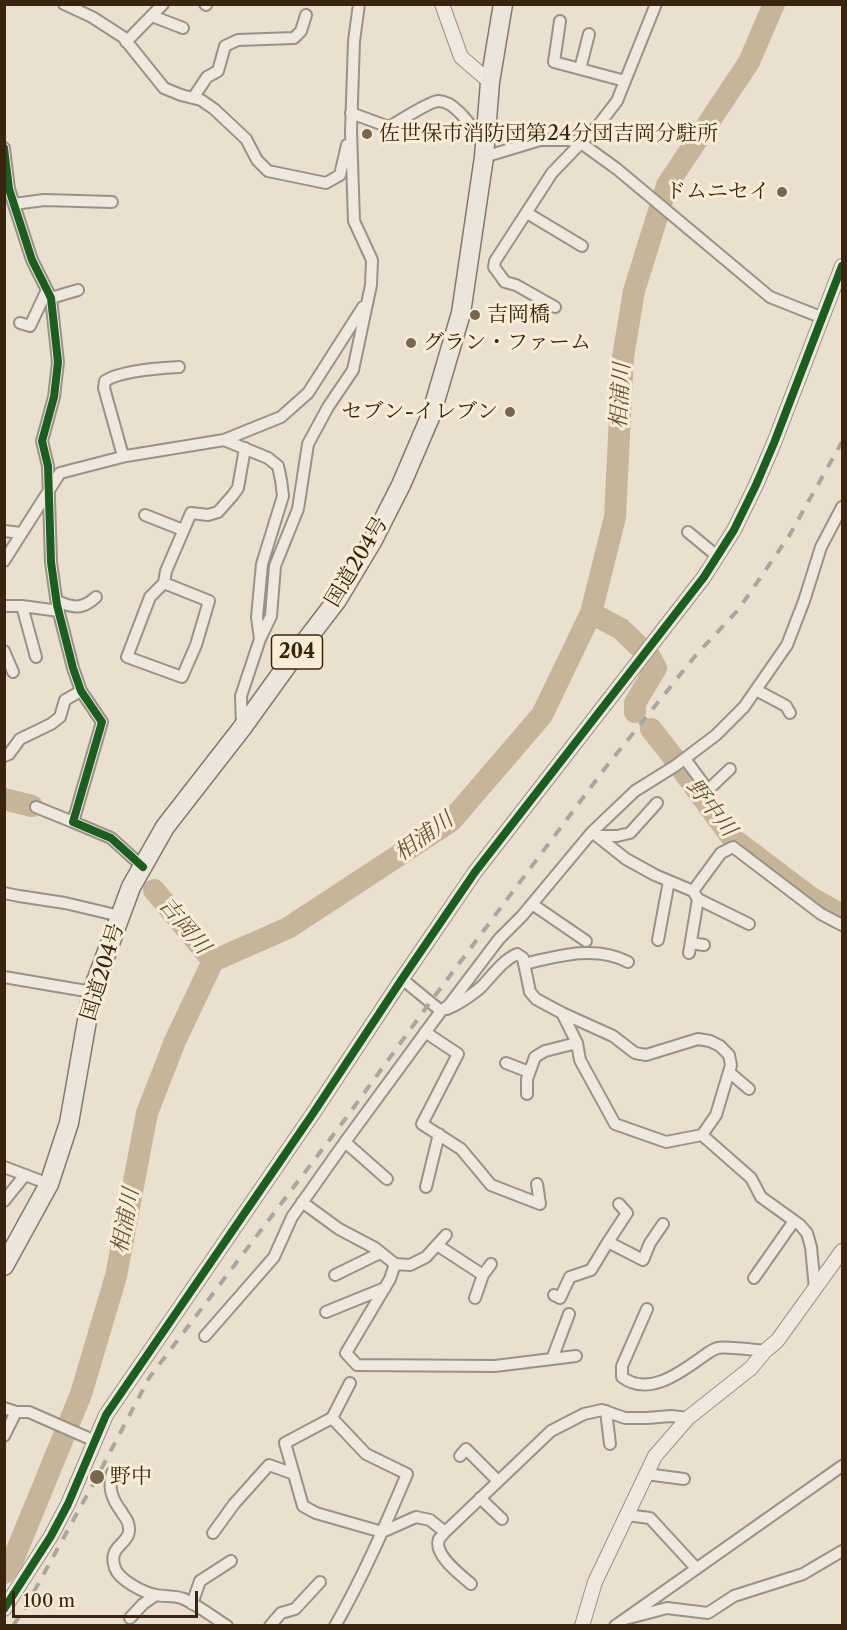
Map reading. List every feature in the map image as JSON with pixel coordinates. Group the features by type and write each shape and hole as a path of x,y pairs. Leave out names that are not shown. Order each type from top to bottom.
{"highway":[{"name":"国道204号","path":"4,1266 49,1184 69,1123 92,992 131,887 165,827 337,600 367,550 401,485 431,415 461,313 484,151 490,82 503,4"}],"street":[{"path":"64,4 92,17 123,37 164,88 181,95 201,99 214,109 246,139 257,160 268,171 326,183 340,176 351,131"},
{"path":"126,42 163,4"},
{"path":"242,728 241,696 271,616 275,566 298,509 308,444 328,407 353,370 371,285 372,260 354,221 351,113 354,41 359,4"},
{"path":"555,307 516,285 505,282 494,267 495,261 552,173 600,123 617,101 656,4"},
{"path":"443,5 461,57 490,82"},
{"path":"193,98 207,77 218,71 225,46 238,40 294,38 301,31 306,15"},
{"path":"152,16 183,27"},
{"path":"560,21 554,62 625,81"},
{"path":"580,69 589,34"},
{"path":"351,113 389,127 436,101 446,102 457,109 484,151 540,140 569,140 581,143 617,170 770,297 823,318"},
{"path":"4,148 9,189 32,260 49,294 58,362 54,398 42,441 48,466 51,562 58,606 81,691 102,722 74,822"},
{"path":"14,204 44,200 112,202"},
{"path":"527,213 582,246"},
{"path":"4,1609 57,1525 106,1415 315,1112 475,872 704,577 734,530 774,443 843,266"},
{"path":"49,294 78,290"},
{"path":"20,323 30,326 49,294"},
{"path":"4,561 60,473 123,456 224,440 281,417 308,393 367,302"},
{"path":"123,456 104,388 105,381 112,376 180,367"},
{"path":"224,440 268,458 278,466 281,480 283,496 262,564 257,617 261,639"},
{"path":"164,583 209,601 196,645 182,677 127,657 150,597 164,583 166,571 191,513 208,515 218,512 233,495 238,488 244,448"},
{"path":"205,1336 274,1257 292,1217 302,1202 425,1032 441,1011 449,1005 499,939 635,791 685,759 716,735 744,707 787,645 804,601 820,548 843,507"},
{"path":"145,515 183,530"},
{"path":"4,531 21,533"},
{"path":"688,532 717,556"},
{"path":"4,606 79,607 89,604 96,597"},
{"path":"22,606 37,650"},
{"path":"4,651 13,672"},
{"path":"756,690 786,706 790,713"},
{"path":"4,756 9,754 20,740 60,717 65,700 81,691"},
{"path":"685,759 708,790 730,769"},
{"path":"595,834 617,836 630,832 657,802"},
{"path":"36,807 111,838 143,867"},
{"path":"595,834 626,859 749,924"},
{"path":"704,945 690,948 695,895 721,853 733,848 821,914 843,924"},
{"path":"658,940 669,881"},
{"path":"4,893 65,903 120,916"},
{"path":"532,903 586,941"},
{"path":"524,964 570,954 595,952 618,957 628,962"},
{"path":"441,1011 458,1004 478,989 509,958 517,954 523,958 530,992 536,999 613,1036 636,1053 646,1055 698,1039 710,1041 729,1055 731,1065 716,1115 702,1135 666,1142 615,1124 580,1060 577,1043 562,1013"},
{"path":"4,989 6,978 92,992"},
{"path":"402,979 441,1011"},
{"path":"425,1032 458,1054 422,1125 461,1149 491,1185 540,1204 537,1184"},
{"path":"527,1094 527,1079 535,1057 545,1051 577,1043"},
{"path":"506,1063 529,1072"},
{"path":"729,1072 749,1089"},
{"path":"426,1187 439,1134"},
{"path":"702,1135 751,1178 761,1197 807,1233 811,1247 815,1289"},
{"path":"345,1142 387,1179"},
{"path":"4,1167 49,1184"},
{"path":"4,1201 25,1175"},
{"path":"302,1202 394,1264 410,1265 426,1257 446,1235"},
{"path":"554,1295 560,1298 570,1277 591,1270 627,1213 619,1204"},
{"path":"754,1278 794,1221"},
{"path":"608,1242 643,1260 650,1243 663,1224"},
{"path":"437,1245 483,1275"},
{"path":"582,1626 595,1582 655,1456 688,1418 751,1368 777,1341 843,1251"},
{"path":"335,1275 380,1253"},
{"path":"768,1258 778,1264"},
{"path":"394,1264 390,1279 346,1353 357,1365 495,1366 576,1356"},
{"path":"475,1298 483,1275 491,1264"},
{"path":"566,1266 577,1274"},
{"path":"326,1312 385,1288"},
{"path":"647,1309 622,1366 622,1377 628,1382 657,1383 678,1374 718,1348 765,1351"},
{"path":"552,1359 569,1314"},
{"path":"350,1383 332,1418 285,1443 303,1506 316,1513 382,1532 416,1517 430,1520 445,1532"},
{"path":"4,1407 16,1412 29,1412 95,1441"},
{"path":"471,1584 442,1557 438,1548 439,1539 551,1431 584,1414 602,1410 625,1418 671,1416 688,1418"},
{"path":"606,1411 610,1444"},
{"path":"4,1436 16,1412"},
{"path":"332,1418 366,1454 407,1474 352,1596 335,1626"},
{"path":"459,1456 466,1449 498,1481"},
{"path":"213,1533 234,1504 269,1465 294,1474"},
{"path":"619,1623 843,1466"},
{"path":"112,1473 109,1484 114,1501 128,1522 129,1530 127,1539 115,1550 113,1558 115,1570 122,1579 156,1595 181,1597 212,1622 227,1626"},
{"path":"646,1474 684,1479"},
{"path":"480,1498 502,1520"},
{"path":"626,1515 650,1518 696,1568"},
{"path":"619,1623 667,1608 708,1612 734,1596 803,1574 843,1551"},
{"path":"192,1604 200,1581 231,1561"},
{"path":"270,1626 281,1613 295,1609 304,1591 320,1581"},
{"path":"129,1618 156,1595"}],"waterway":[{"name":"相浦川","path":"4,1573 13,1560 81,1394 116,1276 147,1113 175,1041 213,961 288,928 451,821 542,715 591,613 615,517 623,357 634,291 667,185 749,62 774,4"},
{"name":"野中川","path":"591,613 621,629 650,657 656,668 635,703 635,712"},
{"name":"野中川","path":"651,729 732,838 810,897 842,915"},
{"name":"吉岡川","path":"4,799 32,806"},
{"name":"吉岡川","path":"154,890 213,961"}],"railway":[{"path":"13,1626 97,1477 149,1378 346,1118 606,767 696,655 738,610 789,536 842,442"}],"cycle path":[{"path":"4,148 9,189 32,260 51,298 58,362 54,397 42,441 48,466 51,562 57,605 81,691 102,722 73,822 111,838 143,867"},
{"path":"4,1609 51,1536 68,1504 106,1415 475,872 704,577 734,530 774,443 842,266"}],"place":[{"name":"佐世保市消防団第24分団吉岡分駐所","path":"367,134"},
{"name":"ドムニセイ","path":"782,192"},
{"name":"吉岡橋","path":"475,315"},
{"name":"グラン・ファーム","path":"411,343"},
{"name":"セブン-イレブン","path":"510,412"},
{"name":"野中","path":"97,1477"}]}
